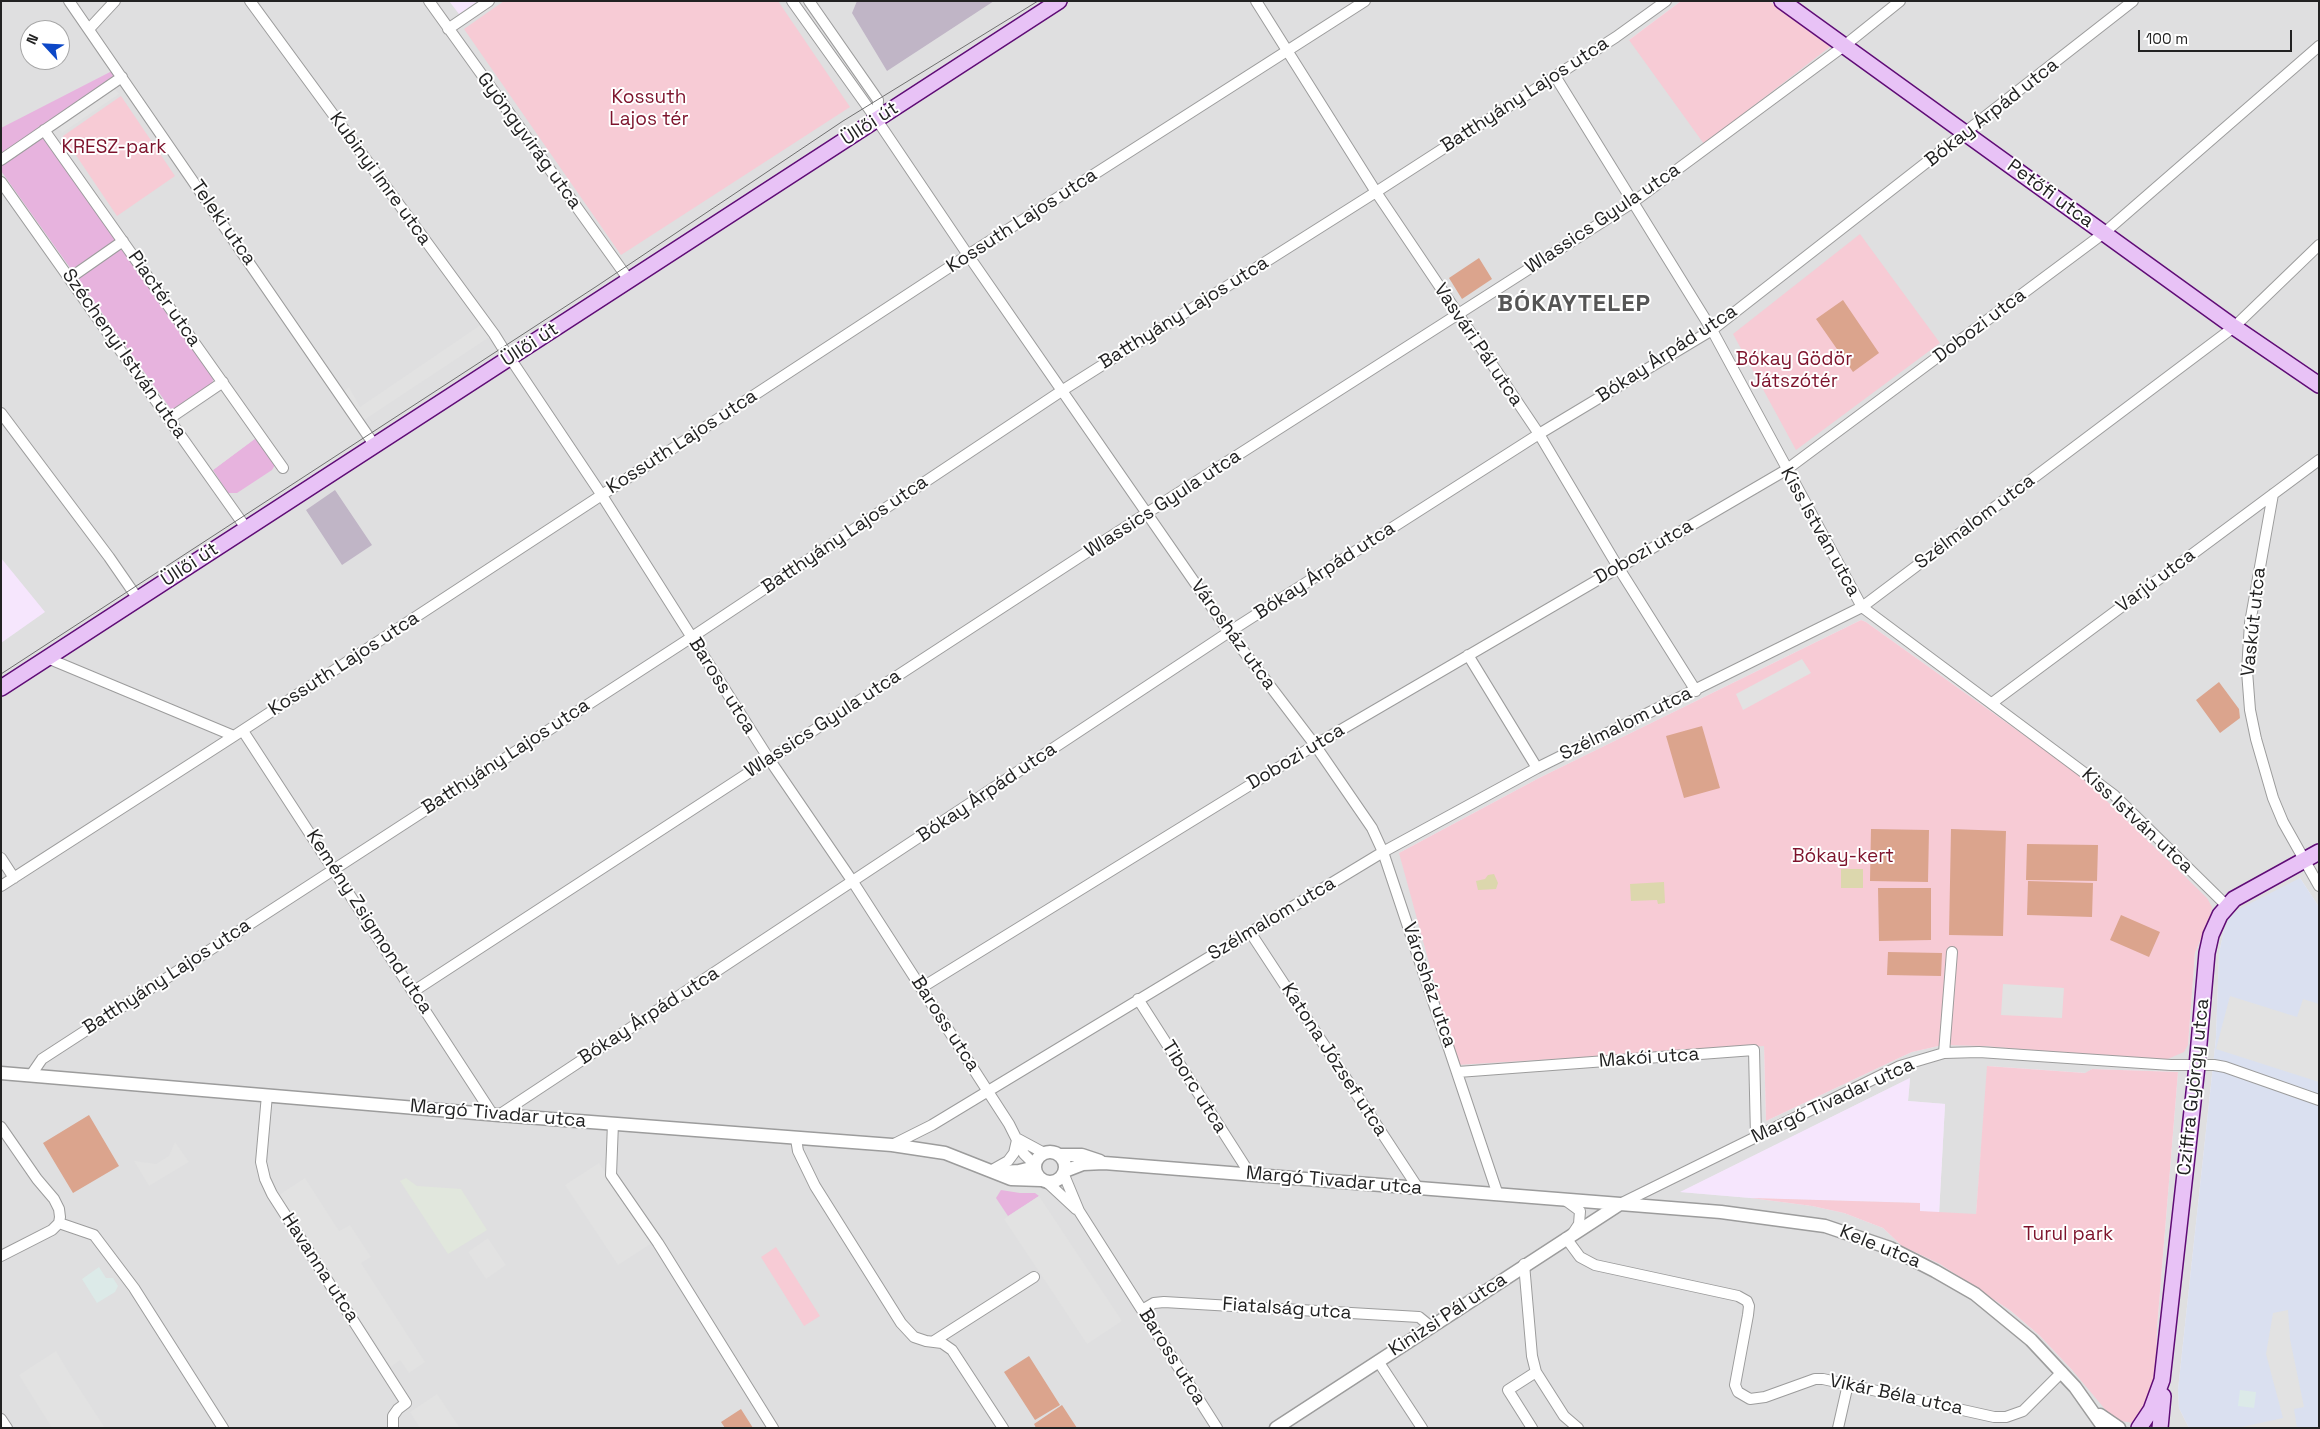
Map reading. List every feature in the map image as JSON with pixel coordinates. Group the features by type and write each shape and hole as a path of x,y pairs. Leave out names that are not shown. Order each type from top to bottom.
{"main road":[{"name":"Üllői út","path":"1,688 1059,1"},
{"name":"Petőfi utca","path":"1782,1 2234,327 2319,385"},
{"name":"Cziffra György utca","path":"2138,1428 2151,1410 2162,1380 2197,1066 2207,953 2214,926 2227,906 2243,893 2319,852"},
{"name":"Cziffra György utca","path":"2160,1428 2164,1388 2162,1380"}],"street":[{"name":"Teleki utca","path":"69,1 376,446"},
{"path":"88,29 115,1"},
{"name":"Kubinyi Imre utca","path":"250,1 510,358"},
{"name":"Gyöngyvirág utca","path":"429,1 629,280"},
{"path":"448,29 489,1"},
{"name":"Városház utca","path":"792,1 877,120 1229,632 1315,745 1372,828 1383,852 1498,1195"},
{"path":"809,1 878,100 877,120"},
{"name":"Vasvári Pál utca","path":"1256,1 1376,192 1539,434 1618,567 1696,690"},
{"name":"Kossuth Lajos utca","path":"1,886 239,733 968,255 1289,52 1365,1"},
{"name":"Batthyány Lajos utca","path":"31,1075 42,1059 692,637 1063,390 1376,192 1616,37 1666,1"},
{"name":"Wlassics Gyula utca","path":"414,991 1148,513 1632,203 1844,46 1900,1"},
{"name":"Bókay Árpád utca","path":"496,1115 1229,632 1539,434 1712,330 1966,134 2134,1"},
{"path":"829,53 840,45"},
{"name":"Dobozi utca","path":"921,988 1315,745 1786,470 2104,233 2319,46"},
{"name":"Kiss István utca","path":"1555,76 1712,330 1786,470 1862,607 2114,795 2227,906"},
{"path":"1,160 122,77"},
{"name":"Piactér utca","path":"44,130 283,468"},
{"name":"Széchenyi István utca","path":"1,182 170,418 246,528"},
{"path":"70,278 123,241"},
{"name":"Szélmalom utca","path":"892,1145 932,1125 1383,852 1537,768 1862,607 2234,327 2319,245"},
{"name":"Baross utca","path":"510,358 602,494 769,759 852,882 987,1090 1017,1138 1024,1154 1035,1166"},
{"path":"170,418 223,382"},
{"path":"1,414 109,557 138,599"},
{"name":"Varjú utca","path":"1992,703 2319,460"},
{"name":"Vaskút utca","path":"2273,494 2250,623 2247,671 2248,691 2252,725 2273,798 2303,860 2319,886"},
{"path":"1468,655 1537,768"},
{"path":"47,658 239,733"},
{"name":"Kemény Zsigmond utca","path":"239,733 334,868 496,1115"},
{"path":"1,858 14,878"},
{"name":"Katona József utca","path":"1250,932 1418,1188"},
{"path":"1944,1053 1952,952"},
{"name":"Tiborc utca","path":"1138,999 1250,1174"},
{"name":"Makói utca","path":"1458,1072 1754,1050 1756,1137"},
{"name":"Margó Tivadar utca","path":"1064,1173 1083,1164 1104,1163 1620,1204 1900,1066 1944,1053 1979,1052 2225,1067 2319,1100"},
{"name":"Margó Tivadar utca","path":"4,1076 31,1075 496,1115 892,1145 945,1152 1011,1179 1044,1181"},
{"name":"Havanna utca","path":"266,1095 261,1162 265,1179 272,1194 406,1403 398,1408 393,1416 393,1428"},
{"path":"613,1123 611,1174 658,1244 773,1428"},
{"path":"1,1127 36,1179 54,1199 60,1217 59,1223 52,1230 1,1256"},
{"path":"991,1170 1008,1161 1014,1153 1017,1138"},
{"name":"Baross utca","path":"1017,1138 1044,1153"},
{"path":"796,1139 798,1151 815,1186 901,1323 914,1337 942,1343 952,1350 1003,1428"},
{"path":"1052,1152 1060,1155 1066,1165 1064,1173 1057,1181 1044,1181 1035,1166 1038,1158 1044,1153 1052,1152"},
{"name":"Margó Tivadar utca","path":"1060,1155 1082,1155 1104,1163"},
{"name":"Margó Tivadar utca","path":"991,1170 1019,1171 1035,1166"},
{"name":"Baross utca","path":"1064,1173 1079,1211 1217,1428"},
{"name":"Baross utca","path":"1044,1181 1079,1211"},
{"path":"1564,1200 1580,1211 1579,1224 1570,1235"},
{"name":"Kinizsi Pál utca","path":"1276,1428 1524,1264 1620,1204"},
{"name":"Kele utca","path":"1620,1204 1807,1222 1866,1238 1913,1258 1975,1294 2008,1319 2062,1372 2104,1428"},
{"path":"59,1223 94,1236 134,1288 223,1428"},
{"name":"Vikár Béla utca","path":"1570,1235 1580,1257 1596,1265 1738,1296 1747,1301 1749,1306 1748,1315 1735,1376 1735,1385 1743,1396 1757,1399 1766,1397 1815,1379 1848,1384 1994,1417 2006,1417 2023,1411 2062,1372"},
{"path":"1524,1264 1532,1356 1536,1372 1564,1416 1576,1428"},
{"path":"934,1341 1034,1277"},
{"name":"Fiatalság utca","path":"1142,1310 1154,1303 1164,1302 1419,1318 1430,1326"},
{"path":"1378,1361 1422,1428"},
{"path":"1532,1428 1508,1390 1536,1372"},
{"path":"1838,1428 1848,1384"},
{"name":"Kele utca","path":"2088,1406 2119,1428"},
{"path":"1,1419 7,1428"}],"shaded area":[{"path":"1,1 1681,1 1629,40 1830,46 1769,1 2319,1 2319,907 2300,878 2224,930 2219,953 2216,1038 2178,1390 2179,1408 2189,1428 1,1428","holes":["1861,620 2063,763 2210,917 2195,953 2188,1045 1943,1045 1912,1052 1766,1121 1764,1046 1399,853 1539,778","1988,1066 2086,1073 2092,1069 2178,1072 2157,1328 2156,1369 2073,1371 2039,1335 2011,1311 1940,1264 1902,1246 1883,1228 1844,1213 1812,1206 1751,1198 1681,1192 1910,1078 1908,1101 1945,1104 1939,1214 1976,1214"]},
{"path":"449,1 478,1 459,14"},
{"path":"857,1 994,1 887,71 852,13"},
{"path":"112,71 115,75 39,129 214,376 212,384 175,411 170,408 1,171 1,128"},
{"path":"114,88 119,94 62,133 57,127"},
{"path":"1479,258 1492,279 1462,299 1449,278"},
{"path":"1843,300 1879,353 1853,372 1816,319"},
{"path":"485,322 494,334 361,422 341,394 349,387 360,407"},
{"path":"223,390 256,438 213,470 178,421"},
{"path":"256,438 275,465 272,470 237,493 228,493 213,470"},
{"path":"335,490 372,545 342,565 306,510"},
{"path":"1,558 45,612 1,643"},
{"path":"1802,659 1811,673 1743,710 1736,694"},
{"path":"2219,682 2239,709 2240,718 2220,733 2196,700"},
{"path":"1702,726 1720,788 1684,798 1666,736"},
{"path":"1871,829 1929,830 1928,882 1870,881"},
{"path":"1951,829 2006,831 2003,936 1949,935"},
{"path":"2027,844 2098,845 2097,881 2026,880"},
{"path":"1841,869 1863,869 1863,888 1841,888"},
{"path":"1494,874 1498,883 1496,889 1478,890 1476,881"},
{"path":"2300,878 2319,907 2319,1428 2189,1428 2179,1408 2178,1390 2216,1038 2219,953 2224,930 2229,918 2239,909"},
{"path":"2028,881 2093,883 2092,917 2027,915"},
{"path":"1664,882 1665,903 1658,904 1657,900 1631,901 1630,884"},
{"path":"1878,888 1931,888 1931,940 1879,941"},
{"path":"2121,915 2160,932 2149,957 2110,940"},
{"path":"1888,952 1942,953 1941,976 1887,975"},
{"path":"2003,984 2064,988 2062,1018 2001,1015"},
{"path":"2230,996 2297,1017 2303,999 2319,1004 2319,1082 2216,1049"},
{"path":"1910,1078 1908,1101 1945,1104 1939,1214 1919,1211 1919,1203 1751,1198 1680,1192"},
{"path":"89,1115 119,1166 73,1193 43,1143"},
{"path":"175,1142 189,1162 149,1186 134,1161 156,1164 169,1156"},
{"path":"599,1163 652,1243 618,1265 565,1185"},
{"path":"305,1178 339,1231 350,1225 371,1257 361,1263 425,1362 409,1373 400,1360 391,1367 279,1195"},
{"path":"406,1178 417,1186 461,1189 487,1230 448,1254 400,1181"},
{"path":"1001,1190 1035,1193 1039,1196 1008,1216 996,1198"},
{"path":"1039,1196 1122,1321 1087,1344 1004,1219"},
{"path":"488,1238 506,1265 486,1279 468,1252"},
{"path":"99,1267 106,1278 113,1278 118,1286 115,1292 97,1303 82,1279"},
{"path":"2288,1310 2290,1339 2304,1407 2294,1409 2297,1428 2237,1428 2283,1418 2266,1354 2273,1313"},
{"path":"56,1351 105,1428 52,1428 19,1375"},
{"path":"1029,1356 1060,1405 1035,1420 1004,1372"},
{"path":"2240,1390 2256,1392 2254,1408 2238,1406"},
{"path":"437,1394 460,1428 420,1428 410,1412"},
{"path":"1062,1405 1077,1428 1036,1428 1034,1424"},
{"path":"741,1409 753,1428 725,1428 721,1422"}],"green space":[{"name":"Kossuth Lajos tér","path":"504,1 778,1 850,107 621,255 464,29"},
{"path":"1681,1 1769,1 1831,46 1704,144 1629,40"},
{"name":"KRESZ-park","path":"121,96 175,176 117,216 63,136"},
{"name":"Bókay Gödör Játszótér","path":"1860,234 1940,343 1796,450 1733,334"},
{"name":"Bókay-kert","path":"1861,620 2081,776 2207,898 2212,907 2210,917 2195,953 2188,1045 2184,1052 2163,1061 1984,1046 1943,1045 1912,1052 1766,1121 1764,1046 1457,1065 1399,853 1539,778"},
{"name":"Turul park","path":"1987,1066 2085,1073 2092,1069 2178,1072 2157,1328 2156,1369 2149,1405 2140,1419 2133,1423 2121,1421 2109,1414 2073,1371 2039,1335 2011,1311 1940,1264 1902,1246 1883,1228 1844,1213 1812,1206 1751,1198 1920,1203 1920,1211 1976,1214"},
{"path":"776,1247 820,1316 804,1326 761,1257"}],"tram line":[{"path":"1,674 597,286 843,121 1038,1"}],"district":[{"name":"BÓKAYTELEP","path":"1574,304"}]}
